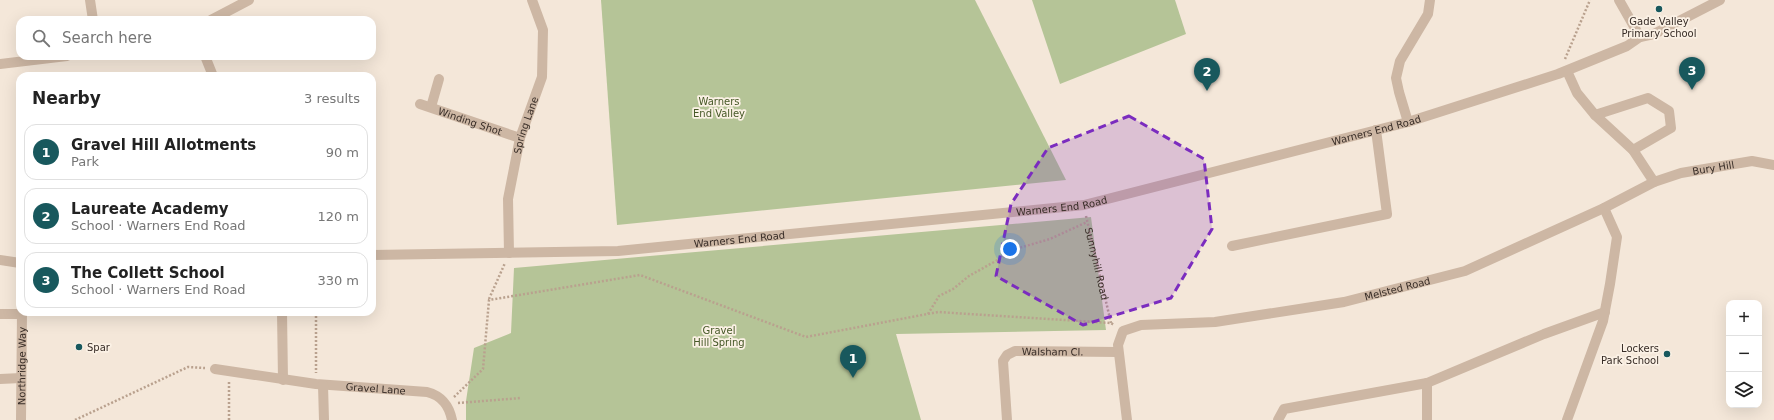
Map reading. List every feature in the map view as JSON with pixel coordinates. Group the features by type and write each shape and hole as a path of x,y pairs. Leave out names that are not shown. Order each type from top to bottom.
{"street":[{"path":"90,0 92,16"},
{"path":"219,16 249,0"},
{"name":"Spring Lane","path":"509,253 508,199 520,138 542,77 543,30 532,0"},
{"path":"1408,122 1396,78 1400,60 1428,14 1430,0"},
{"path":"1619,0 1640,37"},
{"name":"Warners End Road","path":"376,255 618,251 1084,205 1408,122 1563,73 1627,46 1640,37 1654,34 1720,0"},
{"path":"0,64 34,60"},
{"path":"207,60 211,72"},
{"path":"1563,73 1595,115 1633,150 1654,182"},
{"path":"431,107 439,79"},
{"path":"1595,115 1648,98 1669,110 1671,128 1633,150"},
{"name":"Winding Shot","path":"420,104 520,138"},
{"path":"1232,246 1387,214 1376,130"},
{"name":"Bury Hill","path":"1654,182 1681,173 1752,161 1774,165"},
{"name":"Melsted Road","path":"1123,331 1141,325 1215,322 1344,302 1465,271 1604,208 1654,182"},
{"path":"1567,420 1603,321 1617,237 1604,208"},
{"path":"0,260 16,262"},
{"path":"1278,420 1284,409 1427,383 1544,334 1604,312"},
{"path":"0,314 16,313"},
{"name":"Northridge Way","path":"21,420 22,316"},
{"path":"282,316 283,380"},
{"path":"1123,331 1118,345 1118,352 1127,420"},
{"name":"Walsham Cl.","path":"1008,420 1003,361 1007,355 1015,351 1118,352"},
{"name":"Gravel Lane","path":"215,369 320,385 427,392 437,395 447,404"},
{"path":"0,378 21,378"},
{"path":"1427,383 1427,420"},
{"path":"320,385 324,420"},
{"path":"447,404 452,420"}],"path":[{"path":"1563,73 1590,0"},
{"name":"Sunnyhill Road","path":"1084,205 1111,323"},
{"path":"927,314 939,296 969,276 1019,248 1050,239 1087,222"},
{"path":"447,404 483,369 489,300 509,253"},
{"path":"489,300 640,275 806,337 938,312 1111,323 1123,331"},
{"path":"316,316 320,385"},
{"path":"75,420 188,367 215,369"},
{"path":"229,371 229,420"},
{"path":"447,404 521,398"}],"highlighted area":[{"path":"1129,116 1204,159 1212,229 1171,298 1083,325 996,276 1011,204 1048,148"}],"green space":[{"name":"Warners End Valley","path":"601,0 975,0 1066,180 617,225"},
{"path":"1032,0 1175,0 1186,34 1060,84"},
{"name":"Gravel Hill Spring","path":"1091,217 1106,330 896,334 921,420 466,420 466,401 474,348 511,333 514,268"}],"place":[{"name":"Gade Valley Primary School","path":"1659,9"},
{"name":"The Collett School","path":"1692,90"},
{"name":"Laureate Academy","path":"1207,91"},
{"name":"Spar","path":"79,347"},
{"name":"Lockers Park School","path":"1667,354"},
{"name":"Gravel Hill Allotments","path":"853,378"}]}
